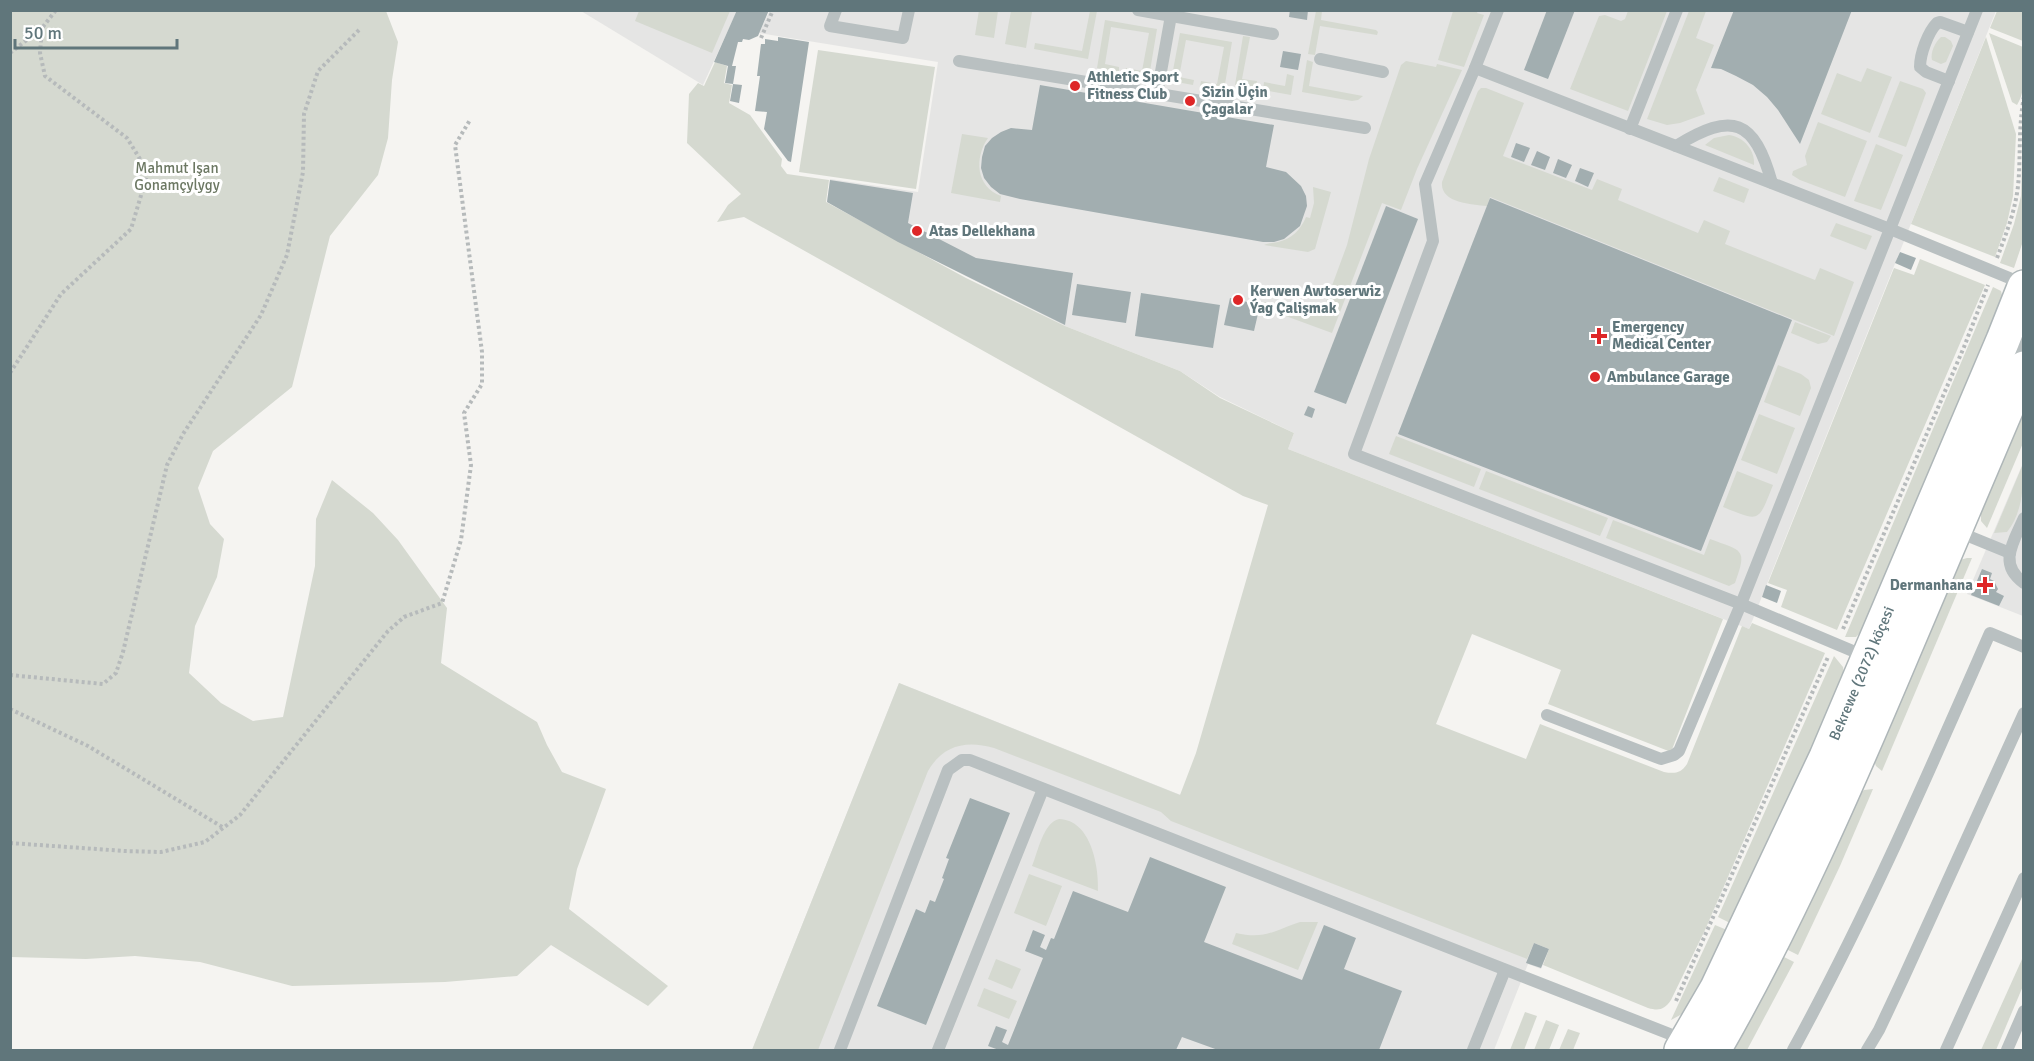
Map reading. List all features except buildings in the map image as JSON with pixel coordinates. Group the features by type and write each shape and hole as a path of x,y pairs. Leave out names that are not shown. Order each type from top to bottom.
{"main road":[{"name":"Bekrewe (2072) köçesi","path":"1685,1043 1717,988 1826,757 1868,658 2013,345 2024,285"},
{"name":"Bekrewe (2072) köçesi","path":"1685,1043 1743,1001 1854,769 2024,368"}],"lane":[{"path":"836,10 830,26 903,38 909,10"},
{"path":"1138,10 1172,13 1273,34"},
{"path":"1498,10 1425,184 1433,241 1354,454 1741,604 1868,658"},
{"path":"1630,129 1677,10"},
{"path":"1547,714 1661,759 1674,755 1683,744 1977,10"},
{"path":"1158,94 1172,13"},
{"path":"1949,81 1926,72 1920,67 1920,59 1932,28 1937,22 1968,32"},
{"path":"1320,59 1383,72"},
{"path":"959,61 1365,128"},
{"path":"1475,68 1994,270 2024,285"},
{"path":"1676,146 1703,130 1714,127 1735,127 1745,131 1759,145 1772,183"},
{"path":"2024,518 2010,554 2009,566 2015,576 2024,583"},
{"path":"1955,530 2010,554"},
{"path":"1793,1050 1848,947 1918,797 1990,633 2024,647"},
{"path":"1867,1050 1903,979 2024,712"},
{"path":"840,1050 948,771 962,760 970,760 1685,1043"},
{"path":"938,1050 1043,789"},
{"path":"1946,1050 2024,878"},
{"path":"1473,1050 1505,970"},
{"path":"2007,1050 2024,1011"}],"path":[{"path":"10,53 42,28 56,10"},
{"path":"761,38 773,10"},
{"path":"10,373 61,294 131,230 148,172 127,138 45,76 40,53 42,28"},
{"path":"10,675 103,684 116,673 167,465 183,434 261,315 287,255 303,172 304,114 318,71 361,28"},
{"path":"1685,1043 1668,1018 1836,643 1994,270 2014,212 2024,97"},
{"path":"10,843 161,852 205,842 240,815 388,632 404,617 442,603 461,540 471,465 464,413 482,384 482,352 455,145 470,120"},
{"path":"10,709 88,746 224,828"}],"shaded area":[{"name":"Emergency Medical Center","path":"770,10 1996,11 1749,629 1288,449 1294,433 1220,397 1180,371 1065,326 898,242 827,202 830,179 918,192 938,62 759,33"},
{"path":"581,11 737,11 703,85"},
{"path":"2023,463 2023,616 1967,594"},
{"path":"899,683 1538,937 1536,944 1549,949 1541,969 1528,964 1494,1050 752,1050"}],"green space":[{"path":"639,10 730,11 712,53 635,21"},
{"path":"979,10 998,11 994,38 975,35"},
{"name":"Mahmut Işan Gonamçylygy","path":"10,11 386,11 398,42 392,80 388,138 378,175 330,236 292,387 213,451 198,488 210,524 224,539 217,577 195,626 189,673 221,703 253,721 283,717 315,566 316,519 332,480 373,513 398,540 447,608 441,663 537,722 562,772 606,789 577,869 569,909 668,986 648,1006 551,945 517,976 445,982 292,986 200,962 135,956 86,959 11,957"},
{"path":"1011,11 1032,12 1026,48 1005,44"},
{"path":"1090,11 1097,11 1088,59 1034,49 1035,43 1082,51"},
{"path":"1316,11 1322,11 1321,20 1376,30 1377,35 1320,26 1315,55 1308,54"},
{"path":"1453,11 1478,11 1477,13 1484,15 1464,67 1438,60"},
{"path":"1628,11 1667,11 1628,111 1570,89 1599,16 1605,15 1621,21 1625,19"},
{"path":"1689,11 1706,11 1696,38 1714,45 1696,90 1705,114 1667,125 1647,119"},
{"path":"1997,11 2023,11 2023,41 1990,28"},
{"path":"1105,20 1157,29 1149,77 1125,73 1126,68 1142,71 1149,33 1111,27 1105,64 1119,67 1119,72 1097,68"},
{"path":"1180,33 1232,42 1224,90 1200,86 1201,81 1217,84 1224,47 1186,40 1179,77 1194,80 1193,85 1171,81"},
{"path":"1989,33 2023,47 2024,85 2017,105 2012,102"},
{"path":"1243,36 1250,37 1242,79 1257,81 1255,88 1235,85"},
{"path":"1941,37 1951,41 1953,46 1946,62 1941,64 1932,60 1932,54 1937,42"},
{"path":"1986,37 2016,134 2013,196 2007,223 1995,257 1911,224"},
{"path":"818,50 935,67 916,189 799,172"},
{"path":"1307,60 1313,62 1309,86 1363,96 1352,101 1302,92"},
{"path":"1406,61 1436,67 1437,64 1462,70 1401,210 1382,203 1332,333 1261,307 1265,302 1323,310 1347,245 1369,159 1401,65"},
{"path":"715,62 727,66 724,83 732,85 729,103 750,115 782,159 781,166 787,174 829,180 826,202 966,278 1065,326 1180,371 1220,398 1294,433 1288,449 1723,619 1671,752 1548,704 1561,670 1472,634 1436,724 1526,759 1540,724 1664,772 1675,773 1687,764 1742,626 1749,629 1752,623 1825,653 1705,930 1666,1006 1658,1009 1648,1008 1543,965 1549,949 1534,943 1527,959 1171,821 1161,812 994,748 965,745 948,750 934,762 928,771 818,1050 752,1050 899,683 1180,795 1196,753 1268,505 1243,496 744,217 717,222 728,205 741,194 687,143 689,94 698,83 704,86"},
{"path":"1867,68 1892,77 1870,133 1821,114 1837,73 1861,82"},
{"path":"1287,74 1294,76 1291,95 1263,90 1264,82 1285,86"},
{"path":"1900,81 1923,89 1926,93 1906,147 1878,137"},
{"path":"1481,88 1524,103 1503,156 1592,190 1597,179 1622,189 1618,200 1698,233 1704,220 1730,231 1725,244 1815,280 1820,268 1854,282 1834,336 1490,197 1487,206 1465,203 1451,198 1443,189 1442,182"},
{"path":"1818,122 1867,141 1845,197 1792,175 1793,171 1807,165 1805,156"},
{"path":"2023,127 2023,241 2014,268 2000,263 2021,196"},
{"path":"962,134 988,138 981,154 980,171 986,186 1001,196 1000,202 951,193"},
{"path":"1729,135 1739,138 1748,145 1753,154 1754,165 1705,145 1714,138"},
{"path":"1876,144 1903,155 1881,210 1854,201"},
{"path":"1719,177 1749,189 1744,203 1713,191"},
{"path":"1313,187 1331,192 1315,249 1308,252 1264,245 1288,239 1299,229 1306,217 1310,218 1314,203"},
{"path":"1836,223 1872,236 1866,250 1830,236"},
{"path":"1920,259 1985,285 1837,630 1781,607 1787,590 1768,583 1894,268 1914,275"},
{"path":"1993,287 2001,291 2003,299 1862,631 1856,637 1845,637"},
{"path":"1795,322 1831,336 1827,342 1818,344 1791,333"},
{"path":"1778,365 1801,374 1809,380 1811,388 1800,416 1764,402"},
{"path":"2023,411 2023,443 1987,528 1981,521 1981,510"},
{"path":"1759,414 1795,428 1777,474 1741,460"},
{"path":"1396,436 1481,469 1474,487 1389,454"},
{"path":"2023,464 2022,490 2016,517 2007,532 1994,533"},
{"path":"1486,471 1608,518 1600,536 1479,489"},
{"path":"1737,471 1773,485 1764,507 1756,516 1751,517 1723,507"},
{"path":"1613,520 1704,555 1710,539 1735,549 1739,552 1741,563 1735,583 1729,586 1606,538"},
{"path":"1972,558 1882,771 1874,761 1960,560"},
{"path":"1834,656 1843,667 1844,674 1805,766 1778,817 1730,923 1718,917"},
{"path":"1873,789 1798,955 1786,949 1858,796 1864,790"},
{"path":"1059,819 1070,821 1086,836 1095,857 1098,891 1032,866 1045,832 1053,822"},
{"path":"1029,874 1062,886 1046,926 1014,913"},
{"path":"1300,922 1318,922 1298,970 1232,944 1236,933 1262,935"},
{"path":"1715,925 1727,930 1684,1013 1671,1020"},
{"path":"1782,956 1794,962 1747,1050 1731,1050"},
{"path":"2023,957 2023,986 1996,1050 1981,1050"},
{"path":"996,959 1021,969 1012,989 988,979"},
{"path":"984,988 1017,1001 1009,1019 977,1006"},
{"path":"1525,1012 1537,1016 1524,1050 1510,1050"},
{"path":"1546,1020 1559,1025 1549,1050 1534,1050"},
{"path":"1568,1029 1580,1033 1573,1050 1559,1050"}],"place":[{"name":"Athletic Sport Fitness Club","path":"1075,86"},
{"name":"Sizin Üçin Çagalar","path":"1190,101"},
{"name":"Atas Dellekhana","path":"917,231"},
{"name":"Kerwen Awtoserwiz Ýag Çalişmak","path":"1238,300"},
{"name":"Emergency Medical Center","path":"1599,336"},
{"name":"Ambulance Garage","path":"1595,377"},
{"name":"Dermanhana","path":"1985,585"}]}
